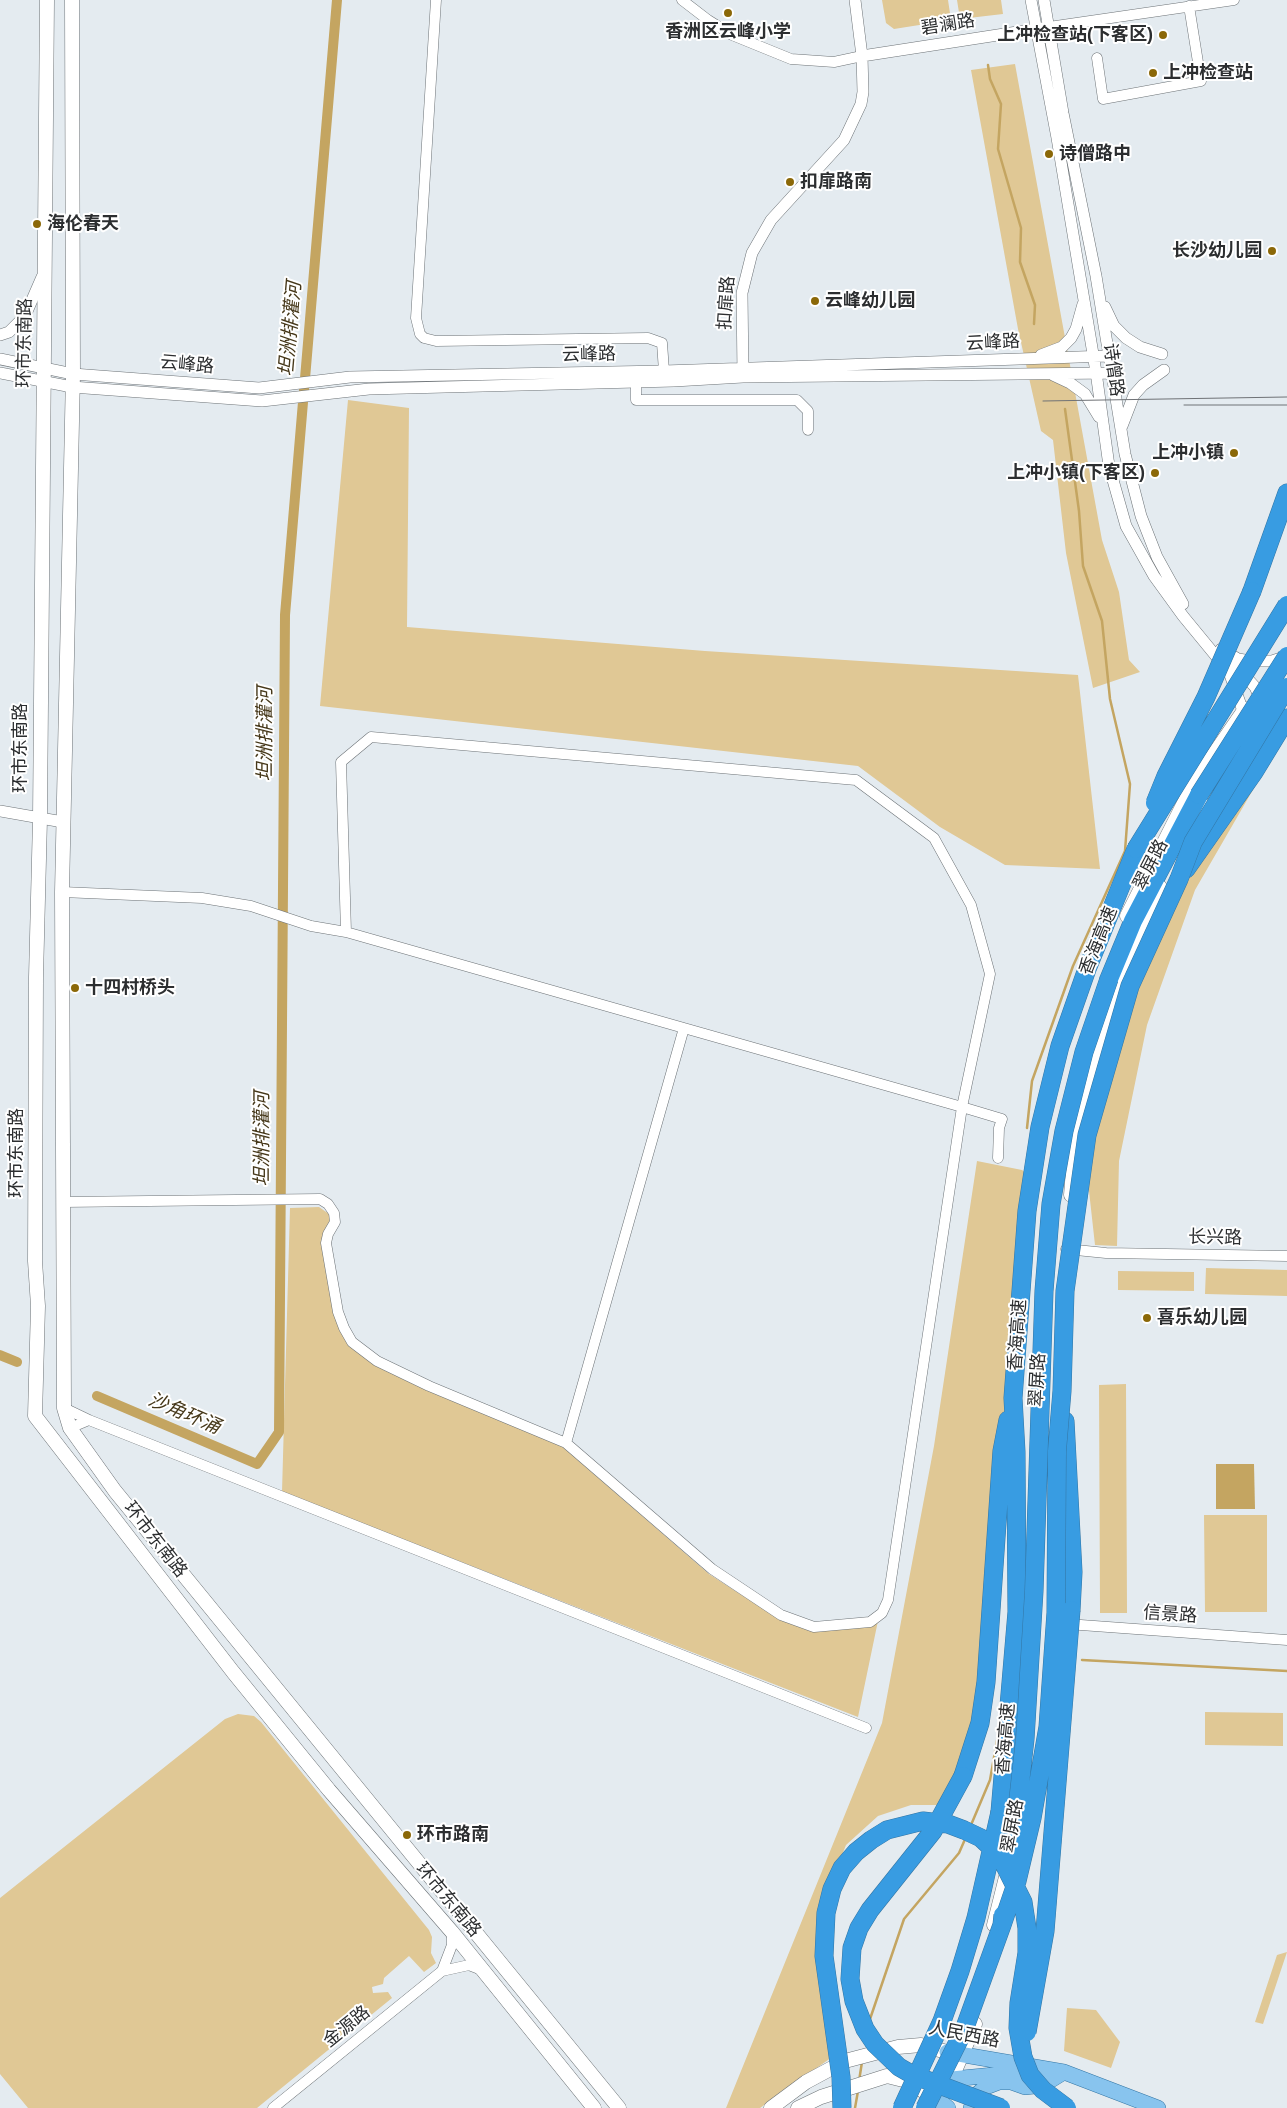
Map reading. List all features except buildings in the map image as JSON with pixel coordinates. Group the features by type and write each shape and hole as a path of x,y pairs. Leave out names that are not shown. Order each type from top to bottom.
{"highway":[{"path":"1136,850 1166,776 1206,697 1252,591 1287,493"},
{"name":"香海高速","path":"902,2108 942,2021 960,1971 976,1918 1000,1812 1017,1612 1016,1452 1013,1398 1027,1211 1040,1127 1060,1046 1087,969 1136,850 1287,605"},
{"name":"香海高速","path":"936,2103 1002,1925 1018,1814 1025,1739 1034,1591 1044,1291 1051,1204 1064,1131 1084,1052 1109,979 1133,921 1199,795 1287,657"},
{"path":"1002,1925 1017,1880 1032,1818 1048,1727 1056,1612 1057,1451 1062,1391 1066,1291 1087,1135 1130,986 1179,879 1193,842 1287,689"},
{"path":"1179,879 1254,772 1287,718"},
{"path":"1023,2057 1045,1931 1073,1572 1062,1391"},
{"path":"1001,2108 913,2075 899,2067 875,2044 865,2029 854,2001 850,1963 859,1928 870,1910 933,1831 948,1806 972,1756 980,1722 986,1682 1002,1451 1013,1398"},
{"path":"842,2108 841,2077 824,1956 826,1913 832,1889 842,1868 856,1852 887,1830 923,1821 948,1824 981,1838 1000,1856 1023,1902 1027,1928 1028,1953 1019,2003 1018,2028 1023,2057 1030,2075 1043,2090 1067,2108"}],"main road":[{"name":"环市东南路","path":"47,0 40,819 36,996 35,1262 38,1343 35,1416 233,1672 329,1790 452,1932 594,2108"},
{"name":"环市东南路","path":"72,0 72,380 62,892 64,1408 70,1428 121,1498 620,2108"},
{"name":"翠屏路","path":"936,2103 947,2052 968,2002 994,1925 1013,1847 1025,1784 1034,1623 1034,1428 1041,1260 1047,1204 1062,1116 1080,1046 1102,973 1129,911 1194,783 1258,689 1287,657"},
{"name":"翠屏路","path":"952,2079 963,2055 1009,1930 1027,1858 1041,1781 1051,1622 1061,1292 1075,1144 1088,1072 1118,981 1176,854 1212,794 1261,720 1287,689"},
{"name":"人民西路","path":"771,2108 806,2082 845,2061 898,2047 921,2045 947,2052 1064,2072 1158,2108"},
{"path":"917,2108 936,2103 952,2079 1041,2069"},
{"path":"971,2108 976,2095 986,2087 1000,2082 1011,2082 1025,2087 1035,2086 1051,2080 1064,2072"},
{"path":"798,2108 887,2076 907,2081 936,2103"}],"street":[{"path":"436,0 416,318 420,334 424,338 436,341 648,338 662,343 664,371"},
{"name":"碧澜路","path":"682,0 732,35 791,59 834,62 1036,29 1234,0"},
{"name":"扣扉路","path":"743,372 742,293 752,253 771,220 832,155 849,132 857,114 863,92 862,56 855,0"},
{"name":"诗僧路","path":"1030,0 1094,357 1109,466 1126,526 1154,576 1183,616 1229,672 1243,711"},
{"name":"诗僧路","path":"1044,0 1063,113 1098,293 1121,431 1141,516 1157,557 1178,596 1220,649 1238,658 1251,661 1272,661 1287,657"},
{"path":"1098,58 1103,99 1200,81 1188,6"},
{"path":"0,336 9,332 25,316 35,298 45,271"},
{"path":"1098,293 1110,320 1120,334 1140,347 1162,354"},
{"path":"1031,358 1066,344 1076,329 1084,299"},
{"name":"云峰路","path":"72,380 262,401 353,390 636,382 743,372 1108,356"},
{"path":"0,359 44,374 72,380"},
{"path":"1121,431 1134,395 1143,385 1164,370"},
{"name":"云峰路","path":"72,380 259,388 350,377 664,371 1111,373"},
{"path":"0,373 44,374"},
{"path":"1049,374 1070,383 1088,397 1103,425"},
{"path":"636,382 636,400 791,399 803,404 808,411 808,425"},
{"path":"1220,649 1258,689 1263,707 1261,720"},
{"path":"1229,672 1258,689 1279,687 1287,683"},
{"path":"63,1202 320,1199 328,1204 334,1212 335,1222 326,1243 338,1312 352,1342 377,1361 429,1386 566,1443 712,1569 781,1615 814,1628 870,1622 882,1613 888,1600 962,1107 990,974 971,905 934,838 856,780 371,736 341,762 346,932"},
{"path":"0,811 63,822"},
{"path":"62,892 202,898 251,906 311,926 346,932 962,1107 1002,1119 998,1158"},
{"path":"566,1443 684,1028"},
{"name":"长兴路","path":"1066,1250 1287,1256"},
{"path":"64,1408 89,1420 866,1728"},
{"path":"70,1428 89,1420"},
{"name":"信景路","path":"1051,1622 1287,1640"},
{"path":"442,1971 452,1945 452,1932"},
{"path":"442,1971 469,1965 482,1970"},
{"name":"金源路","path":"273,2108 442,1971"}],"shaded area":[{"path":"882,0 948,0 951,20 894,29 886,23"},
{"path":"957,0 1001,0 1003,14 960,19"},
{"path":"1015,64 1102,540 1119,592 1129,660 1140,672 1093,688 1066,553 1053,440 1041,431 1018,329 971,70"},
{"path":"348,400 409,408 407,627 705,651 1078,675 1100,869 1005,865 940,827 858,766 320,706"},
{"path":"1287,731 1195,890 1147,1025 1119,1161 1117,1246 1095,1245 1084,1146 1126,990 1182,866"},
{"path":"977,1161 1022,1170 1027,1174 993,1586 967,1766 942,1805 911,1805 878,1816 846,1845 824,1899 835,2055 760,2108 726,2108 882,1723 934,1446"},
{"path":"319,1207 329,1214 331,1221 325,1232 350,1346 563,1447 709,1574 779,1619 814,1632 870,1626 879,1616 858,1717 282,1492 290,1208"},
{"path":"1206,1268 1287,1270 1287,1296 1205,1294"},
{"path":"1118,1271 1194,1272 1194,1291 1118,1290"},
{"path":"1126,1384 1127,1613 1100,1613 1099,1385"},
{"path":"1216,1464 1254,1464 1255,1509 1216,1509"},
{"path":"1204,1515 1267,1515 1267,1612 1205,1612"},
{"path":"1205,1712 1283,1713 1283,1746 1205,1745"},
{"path":"238,1714 254,1716 261,1722 429,1930 432,1937 431,1953 436,1963 424,1972 409,1956 384,1978 383,1984 372,1987 373,1993 388,1992 392,1998 257,2108 28,2108 0,2074 0,1898 225,1719"},
{"path":"1287,1952 1263,2024 1255,2022 1277,1955"},
{"path":"1067,2008 1096,2010 1120,2042 1111,2068 1064,2051"}],"waterway":[{"name":"坦洲排灌河","path":"97,1396 257,1464 279,1432 285,615 337,0"},
{"path":"988,65 990,79 1001,104 998,149 1021,228 1020,262 1035,305 1034,324"},
{"path":"1027,1128 1032,1081 1073,966 1125,851 1130,784 1110,699 1102,621 1083,566 1079,511 1065,409"},
{"name":"沙角环涌","path":"0,1355 17,1362"},
{"path":"1082,1660 1287,1671"},
{"path":"971,1825 990,1780 998,1735"},
{"path":"869,2022 904,1919 959,1853 966,1837"},
{"path":"859,2081 862,2062"},
{"path":"855,2108 858,2091"}],"tram line":[{"path":"1043,401 1287,397"},
{"path":"1184,405 1287,405"}],"place":[{"name":"香洲区云峰小学","path":"728,13"},
{"name":"上冲检查站(下客区)","path":"1163,35"},
{"name":"上冲检查站","path":"1153,73"},
{"name":"诗僧路中","path":"1049,154"},
{"name":"扣扉路南","path":"790,182"},
{"name":"海伦春天","path":"37,224"},
{"name":"长沙幼儿园","path":"1272,251"},
{"name":"云峰幼儿园","path":"815,301"},
{"name":"上冲小镇","path":"1234,453"},
{"name":"上冲小镇(下客区)","path":"1155,473"},
{"name":"十四村桥头","path":"75,988"},
{"name":"喜乐幼儿园","path":"1147,1318"},
{"name":"环市路南","path":"407,1835"}]}
